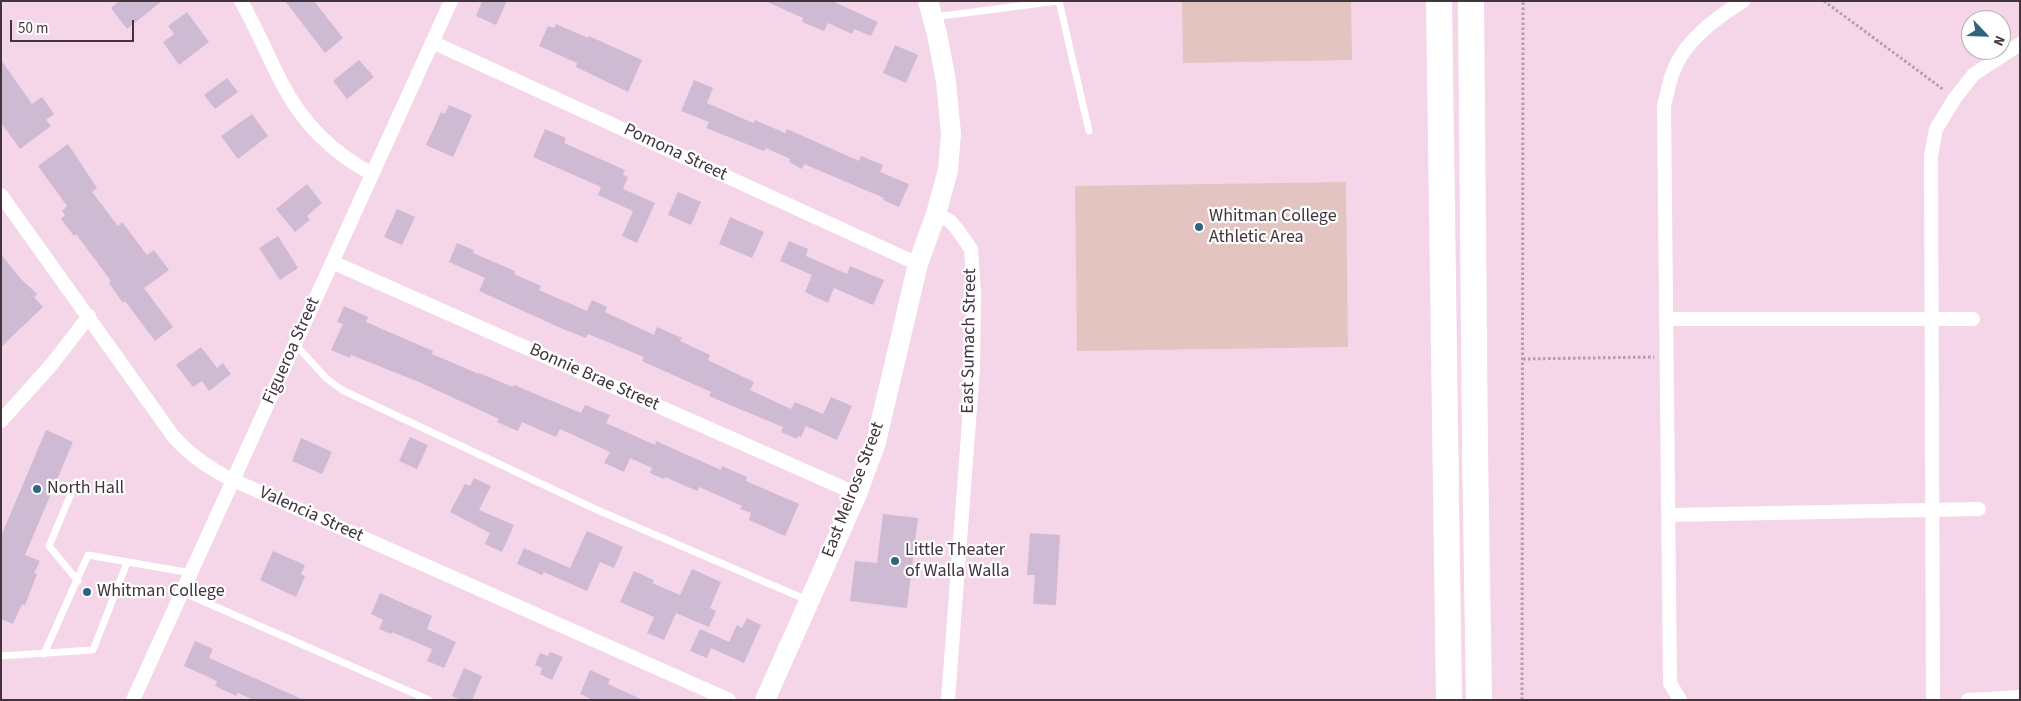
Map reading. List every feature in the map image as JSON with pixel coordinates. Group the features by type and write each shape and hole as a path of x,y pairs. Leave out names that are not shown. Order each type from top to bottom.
{"highway":[{"path":"1439,1 1449,700"},
{"path":"1472,1 1479,700"}],"street":[{"path":"241,1 285,89 300,112 319,135 339,153 372,174"},
{"name":"Figueroa Street","path":"133,700 451,1"},
{"path":"1680,700 1670,683 1664,106 1673,71 1689,46 1712,22 1743,1"},
{"path":"930,9 946,80 951,134 948,170 936,214"},
{"name":"Pomona Street","path":"432,42 918,264"},
{"path":"1933,700 1931,156 1936,129 1955,98 1974,74 2020,44"},
{"name":"Valencia Street","path":"1,195 174,436 200,462 233,480 729,700"},
{"name":"East Melrose Street","path":"765,700 857,494 876,442 918,264 936,214"},
{"name":"East Sumach Street","path":"936,214 950,221 958,229 971,249 974,293 973,368 948,700"},
{"name":"Bonnie Brae Street","path":"332,262 857,494"},
{"path":"1,420 52,364 89,316"},
{"path":"1666,319 1973,319"},
{"path":"1669,514 1979,509"},
{"path":"1968,700 2020,696"}],"lane":[{"path":"930,9 1058,1 1089,131"},
{"path":"295,344 326,378 342,390 595,509 810,601"},
{"path":"76,482 49,546 78,581"},
{"path":"44,654 88,555 191,573"},
{"path":"1,656 93,650 127,563"},
{"path":"182,592 430,700"}],"path":[{"path":"1522,700 1523,1"},
{"path":"1824,1 1955,98"},
{"path":"1522,359 1667,357"}],"shaded area":[{"path":"1182,1 1351,1 1352,60 1183,63"},
{"path":"1346,182 1348,347 1077,351 1075,186"}],"building":[{"path":"119,1 162,1 127,29 111,8"},
{"path":"285,1 314,1 343,38 325,53"},
{"path":"482,1 507,1 496,25 476,16"},
{"path":"765,1 832,1 878,22 871,36 854,29 852,34 828,23 824,31 802,22 803,18"},
{"path":"187,12 209,42 179,65 163,42 174,34 168,26"},
{"path":"556,24 588,38 589,36 642,60 628,92 576,67 577,63 539,46 548,26 554,28"},
{"path":"895,45 918,55 906,83 883,73"},
{"path":"1,60 32,104 42,97 54,114 46,120 51,126 20,149 1,123"},
{"path":"359,60 374,77 347,99 333,81"},
{"path":"227,78 238,92 215,109 204,95"},
{"path":"694,80 713,88 707,103 753,123 755,120 785,133 787,129 859,161 861,156 883,165 880,172 909,184 899,207 883,200 884,198 804,164 802,169 789,162 790,159 766,148 764,151 706,128 709,122 681,111"},
{"path":"449,105 472,115 453,157 426,145 441,112 445,114"},
{"path":"252,114 268,136 238,159 221,136"},
{"path":"545,129 566,138 564,143 625,170 623,175 628,177 623,189 655,203 637,243 622,236 633,211 598,195 601,187 533,157"},
{"path":"68,144 97,188 92,192 118,226 122,222 147,255 154,250 169,270 144,288 173,327 155,341 125,301 123,303 109,283 111,281 76,234 74,236 61,219 65,215 62,211 67,206 38,166"},
{"path":"307,184 322,203 307,216 310,220 295,232 276,209"},
{"path":"678,192 701,202 691,225 668,215"},
{"path":"397,209 415,217 402,245 384,237"},
{"path":"730,217 764,232 752,258 719,244"},
{"path":"278,236 298,268 280,280 259,248"},
{"path":"789,241 808,249 806,256 847,274 850,266 884,280 873,305 834,288 828,303 805,292 812,275 780,261"},
{"path":"457,243 474,250 473,253 515,271 514,274 541,286 539,290 587,311 592,300 607,307 605,312 654,335 657,327 682,338 680,341 710,355 708,360 754,382 750,390 791,409 795,402 823,414 831,397 852,406 837,440 806,426 801,437 798,436 797,439 781,432 783,427 709,396 711,392 642,361 644,357 588,334 586,338 563,329 479,291 485,278 449,262"},
{"path":"1,254 20,278 37,294 34,297 43,307 1,347"},
{"path":"344,306 368,317 366,322 433,351 432,354 581,413 585,405 610,415 606,423 655,445 656,441 721,470 722,466 747,477 746,481 799,504 785,536 749,520 751,513 740,509 742,506 699,487 697,491 665,477 664,479 650,473 652,468 630,458 624,472 604,463 610,452 560,429 556,437 522,422 518,431 497,422 499,419 419,382 351,355 350,358 331,350 343,324 337,322"},
{"path":"201,347 217,368 223,363 231,374 209,391 202,381 193,387 176,365"},
{"name":"North Hall","path":"46,430 73,442 25,555 40,561 34,573 37,574 25,605 22,604 13,624 1,619 1,536"},
{"path":"410,437 428,445 417,469 399,461"},
{"path":"301,438 332,452 322,474 292,461"},
{"path":"474,478 491,486 479,510 514,525 502,552 485,544 490,533 450,512 465,484 470,486"},
{"name":"Little Theater of Walla Walla","path":"883,514 918,518 907,608 850,601 855,561 877,563"},
{"path":"587,531 623,547 614,568 600,562 587,591 544,572 542,575 517,564 524,548 570,568"},
{"path":"1030,533 1060,535 1056,605 1033,604 1035,575 1027,575"},
{"path":"273,551 305,565 301,574 305,576 296,597 260,580"},
{"path":"692,569 721,582 710,608 716,611 709,627 676,613 664,640 647,633 654,617 620,602 634,571 654,580 652,583 680,595"},
{"path":"380,593 432,616 427,629 456,642 444,668 427,661 432,649 392,632 391,634 379,629 383,620 371,614"},
{"path":"747,618 761,625 744,663 711,648 707,658 690,651 700,629 729,642 737,625 742,628"},
{"path":"195,641 213,649 209,658 304,700 254,700 238,693 236,696 215,686 217,681 184,666"},
{"path":"550,652 563,657 552,680 540,674 542,668 535,665 540,653 548,656"},
{"path":"464,668 482,676 472,700 461,700 452,696"},
{"path":"590,670 610,679 608,684 643,700 593,700 580,694"}],"place":[{"name":"Whitman College Athletic Area","path":"1199,227"},
{"name":"North Hall","path":"37,489"},
{"name":"Little Theater of Walla Walla","path":"895,561"},
{"name":"Whitman College","path":"87,592"}]}
